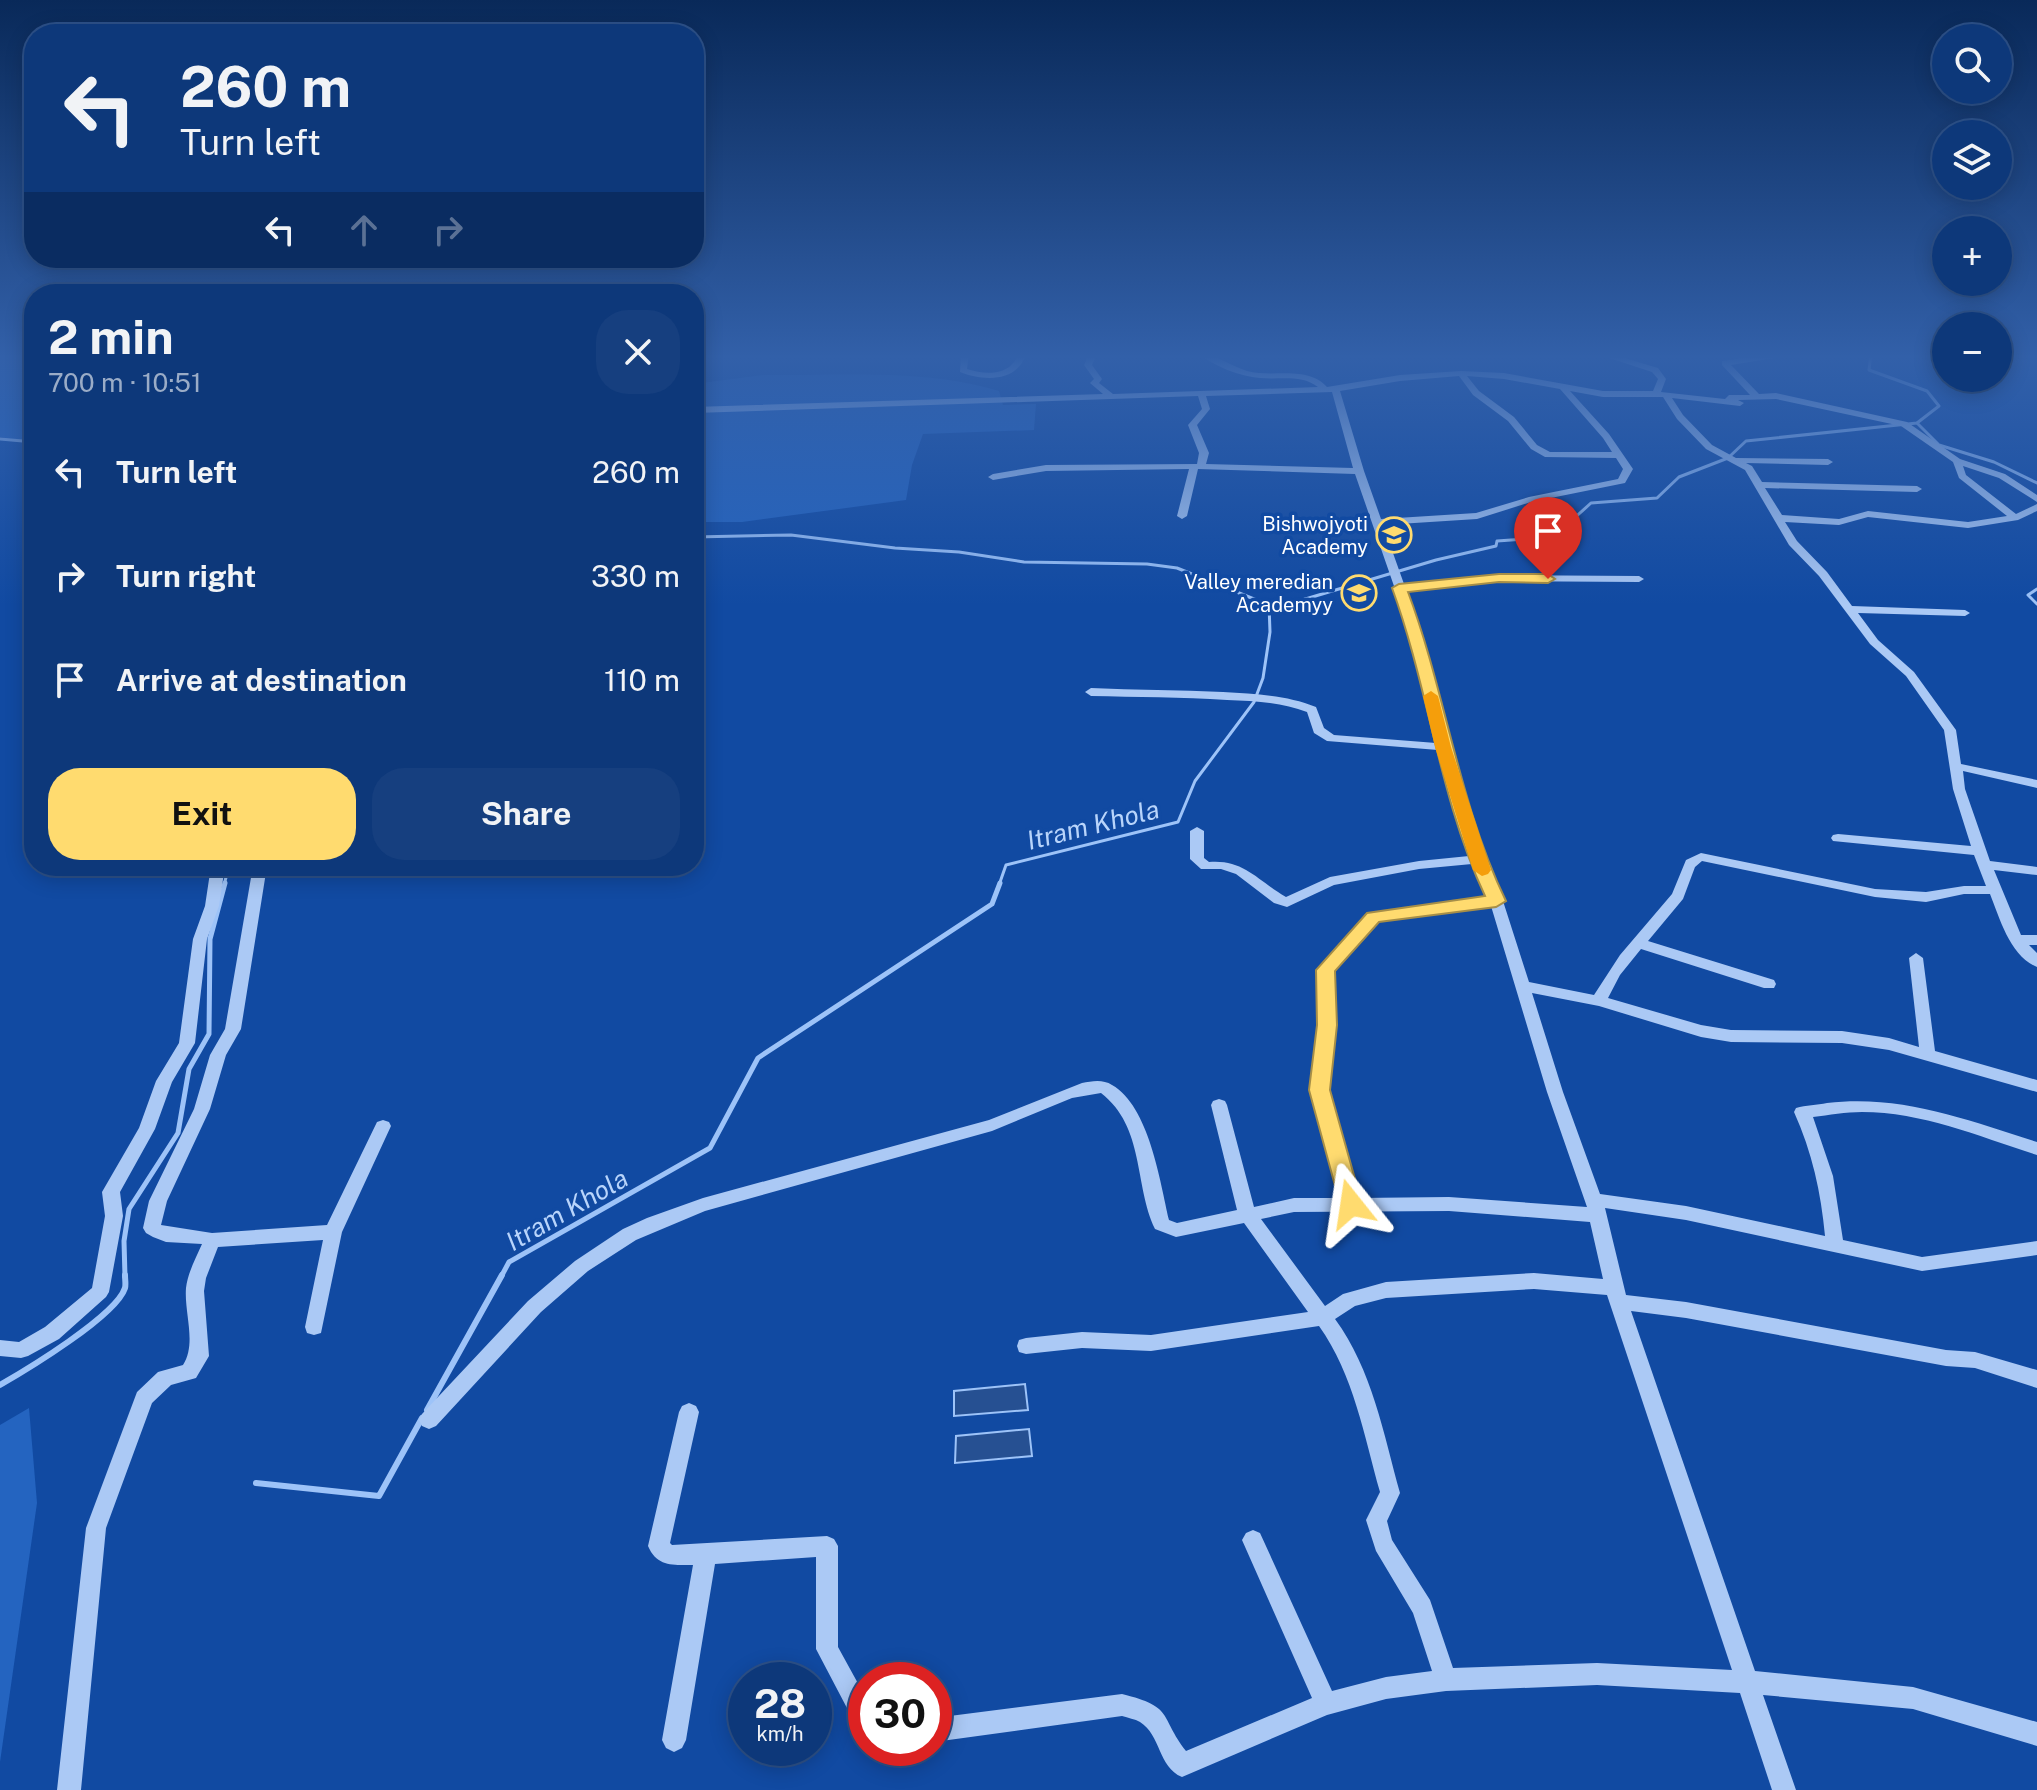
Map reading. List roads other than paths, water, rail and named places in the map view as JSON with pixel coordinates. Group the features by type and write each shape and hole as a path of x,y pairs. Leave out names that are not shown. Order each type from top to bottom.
{"street":[{"path":"1182,516 1204,453 1197,438"},
{"path":"1347,438 1416,632 1443,747 1477,859 1496,901 1555,1092 1596,1207 1616,1295 1784,1790"},
{"path":"1526,438 1534,447 1548,455 1616,455"},
{"path":"1378,522 1477,516 1529,500 1622,481 1628,469 1607,438"},
{"path":"1700,438 1709,447 1746,465 1761,485 1777,518 1874,642 1910,674 1945,722 1953,741 1955,766 1979,851 2016,940 2037,962"},
{"path":"1923,438 1957,461 2002,476 2037,499"},
{"path":"1729,458 1828,462"},
{"path":"1957,461 1962,476 2015,518"},
{"path":"993,477 1046,468 1198,467 1359,471"},
{"path":"1761,485 1917,489"},
{"path":"1777,518 1839,522 1868,514 1968,525 2015,518 2037,507"},
{"path":"1396,578 1639,579"},
{"path":"1849,609 1965,613"},
{"path":"1091,692 1261,699 1309,707 1318,730 1331,738 1443,747"},
{"path":"1955,766 2037,784"},
{"path":"1197,831 1197,859 1206,866 1222,865 1241,871 1279,900 1287,902 1330,881 1419,865 1477,859"},
{"path":"1838,838 1979,851"},
{"path":"1599,1001 1637,943 1664,916 1684,886 1687,864 1692,859 1701,857 1875,893 1926,897 1964,890 1994,890"},
{"path":"1985,865 2037,871"},
{"path":"0,1348 21,1350 52,1333 100,1292 114,1216 111,1192 147,1129 164,1081 187,1043 200,939 212,906 216,876"},
{"path":"258,876 233,1029 218,1055 202,1109 153,1215 152,1228 159,1234 205,1236 212,1240 333,1232"},
{"path":"1351,1204 1320,1090 1327,1025 1326,970 1373,917 1496,901"},
{"path":"2016,940 2037,940"},
{"path":"1637,943 1769,984"},
{"path":"1916,958 1928,1055"},
{"path":"1522,986 1599,1001 1701,1031 1731,1036 1842,1037 1928,1055 2037,1086"},
{"path":"429,1420 521,1318 607,1248 662,1219 711,1202 1005,1121 1085,1087 1102,1086 1114,1094 1134,1123 1161,1224 1176,1230 1294,1205 1596,1207 1686,1213 1922,1264 2037,1248"},
{"path":"1219,1105 1247,1214 1336,1335 1361,1388 1390,1493 1376,1520 1383,1544 1422,1608 1446,1680"},
{"path":"1835,1244 1825,1170 1819,1148 1802,1112 1861,1106 1915,1111 1985,1130 2037,1149"},
{"path":"314,1327 333,1232 383,1126"},
{"path":"69,1790 96,1528 144,1398 165,1378 189,1372 195,1366 199,1356 195,1291 212,1240"},
{"path":"1026,1346 1082,1340 1151,1343 1322,1318 1350,1299 1386,1290 1534,1281 1946,1358 1966,1358 2037,1379"},
{"path":"689,1412 659,1546 668,1555 827,1546 827,1649 848,1688"},
{"path":"1253,1540 1326,1704"},
{"path":"674,1740 704,1564 709,1554"},
{"path":"952,1728 1122,1705 1143,1708 1158,1720 1174,1756 1182,1765 1326,1704 1386,1688 1446,1680 1597,1674 1748,1682 1913,1698 2037,1734"}],"waterway":[{"name":"Itram Khola","path":"1269,605 1292,603 1436,560 1496,546 1497,541 1548,533 1570,522 1591,503 1657,498 1679,477 1728,458 1746,441 1779,438"},
{"path":"1932,438 1939,445 1994,462 2037,483"},
{"path":"0,439 24,441"},
{"path":"704,537 791,535 895,548 959,552 1024,562 1147,564 1177,568 1269,605"},
{"path":"2037,589 2028,595 2037,604"},
{"name":"Itram Khola","path":"999,885 1006,865 1178,822 1195,781 1254,702 1263,678 1270,632 1269,605"},
{"name":"Itram Khola","path":"224,885 226,876"},
{"name":"Itram Khola","path":"125,1277 124,1241 129,1209 178,1133 189,1069 209,1034 210,939 225,883"},
{"name":"Itram Khola","path":"501,1277 509,1262 710,1148 758,1058 992,904 1000,883"},
{"name":"Itram Khola","path":"427,1410 502,1275"},
{"name":"Itram Khola","path":"0,1385 69,1341 105,1313 125,1288 125,1277"},
{"name":"Itram Khola","path":"256,1483 379,1496 422,1418"}],"place":[{"name":"Bishwojyoti Academy","path":"1394,535"},
{"name":"Valley meredian Academyy","path":"1359,593"}]}
